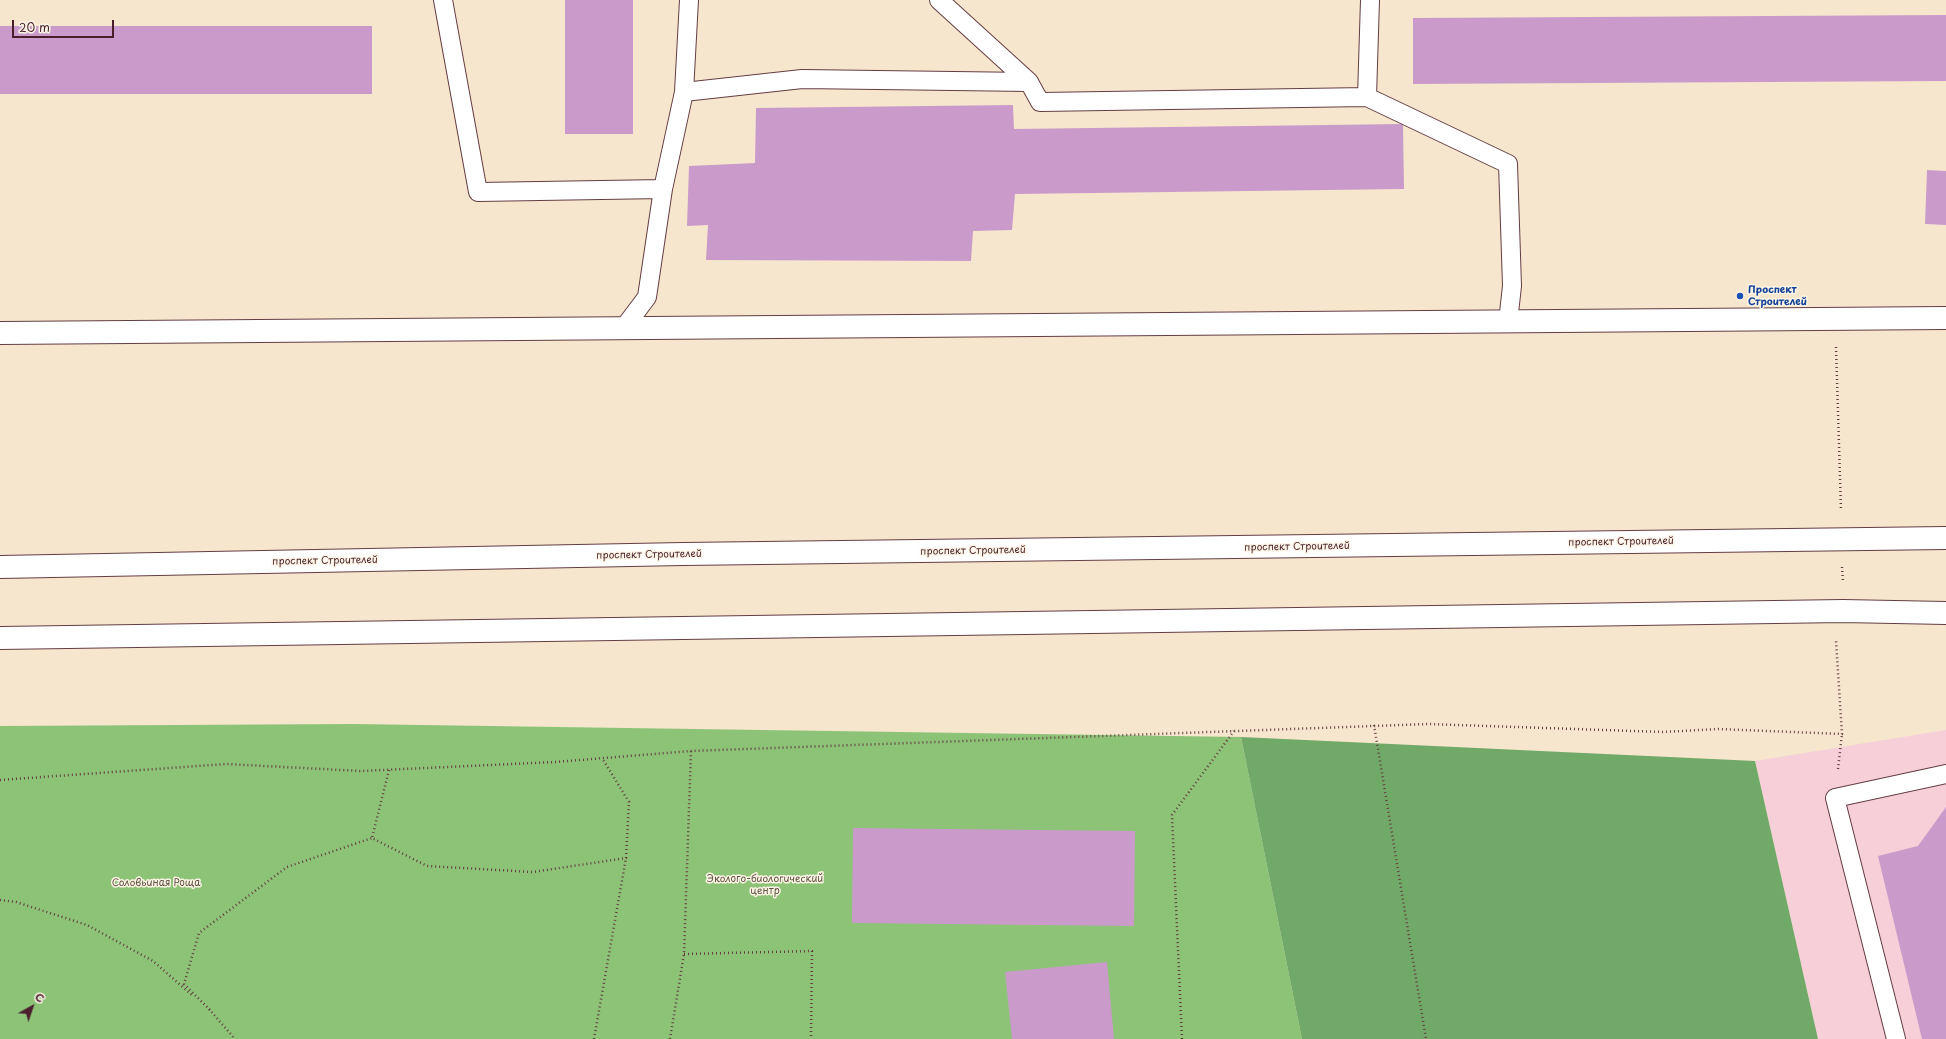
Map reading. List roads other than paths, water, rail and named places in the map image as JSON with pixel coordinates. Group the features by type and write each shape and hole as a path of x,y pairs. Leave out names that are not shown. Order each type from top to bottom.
{"main road":[{"path":"0,334 1946,318"},
{"name":"проспект Строителей","path":"0,567 683,554 1946,538"},
{"path":"0,638 1843,612 1946,613"}],"lane":[{"path":"443,0 478,192 663,189"},
{"path":"623,329 647,297 663,189 684,92 689,0"},
{"path":"939,0 1029,82 1040,102 1367,97 1508,164 1512,286 1508,322"},
{"path":"1367,97 1370,0"},
{"path":"684,92 802,79 1029,82"},
{"path":"1896,1039 1835,798 1946,774"}],"place":[{"name":"Проспект Строителей","path":"1740,296"}],"park label":[{"name":"Соловьиная Роща","path":"156,883"},
{"name":"Эколого-биологический центр","path":"765,884"}]}
